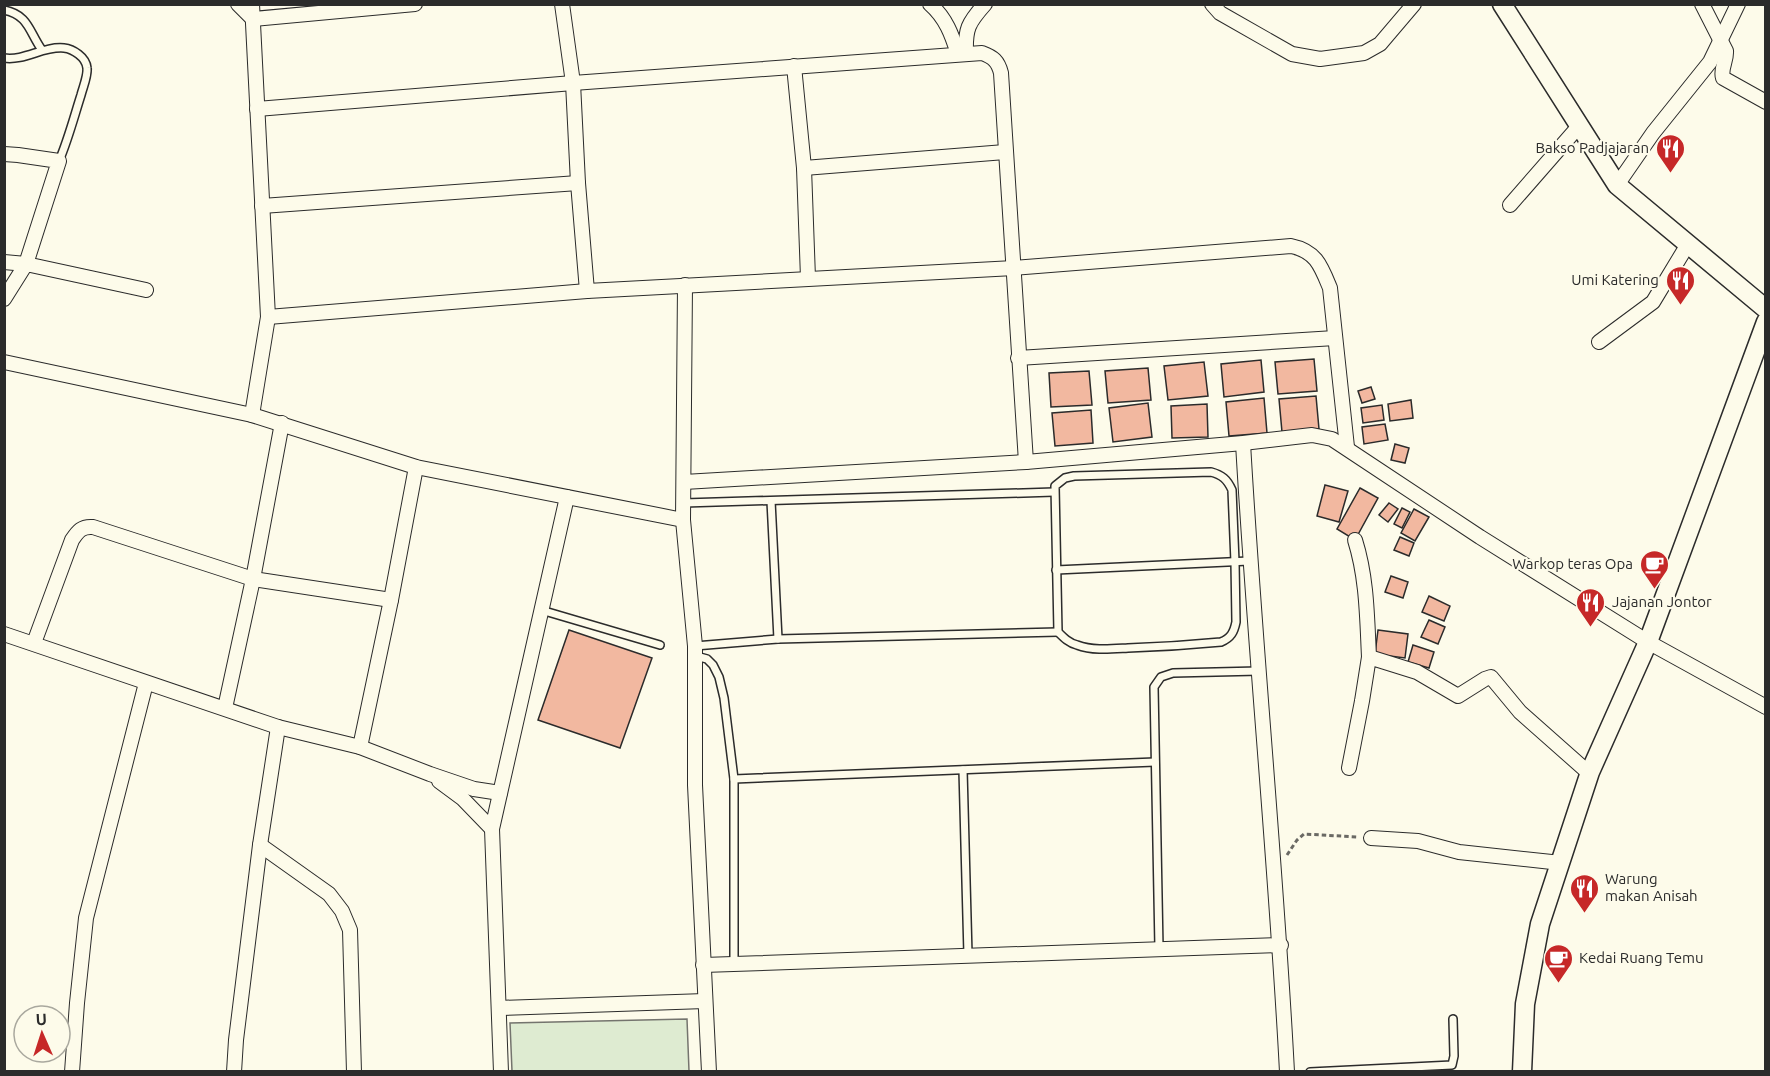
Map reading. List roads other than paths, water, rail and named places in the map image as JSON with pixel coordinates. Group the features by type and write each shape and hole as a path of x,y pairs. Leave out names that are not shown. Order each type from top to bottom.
{"street":[{"path":"238,4 253,19"},
{"path":"252,4 268,316 252,414"},
{"path":"253,19 415,4"},
{"path":"562,4 573,83 587,291"},
{"path":"930,4 939,12 962,54"},
{"path":"962,54 970,22 985,4"},
{"path":"1212,4 1220,13 1292,54 1320,59 1364,52 1380,44 1414,4"},
{"path":"1502,4 1617,185 1766,309"},
{"path":"1702,4 1727,54 1722,72 1723,78 1766,102"},
{"path":"1617,185 1653,133 1710,62 1738,4"},
{"path":"256,109 794,66 962,54 982,53 991,56 1001,73 1026,462"},
{"path":"794,66 804,168 808,278"},
{"path":"1510,205 1579,126"},
{"path":"804,168 1005,152"},
{"path":"4,154 18,154 59,162 26,264 4,299"},
{"path":"262,206 578,183"},
{"path":"1599,342 1653,302 1688,244"},
{"path":"268,316 587,291 1014,268 1291,246 1301,248 1311,254 1321,266 1330,288 1347,447"},
{"path":"4,262 26,264 146,290"},
{"path":"685,285 683,520 695,651 695,785 709,1071"},
{"path":"1522,1071 1525,1004 1540,924 1590,774 1648,642 1766,322"},
{"path":"1018,358 1335,338"},
{"path":"4,362 252,414 416,467 683,520"},
{"path":"225,708 253,579 282,423"},
{"path":"684,482 1026,462 1312,435 1332,439 1480,537 1648,642 1766,707"},
{"path":"1243,443 1242,561 1259,671 1281,945 1287,1071"},
{"path":"360,747 416,467"},
{"path":"501,1071 492,829 567,497"},
{"path":"34,643 72,540 83,528 93,527 253,579 390,600"},
{"path":"1348,768 1369,657 1365,584 1361,558 1355,540"},
{"path":"4,634 278,727 360,747 474,789 500,793"},
{"path":"1369,657 1417,672 1458,696 1491,677 1520,712 1590,774"},
{"path":"72,1071 86,918 146,683"},
{"path":"234,1071 260,845 278,727"},
{"path":"430,774 462,798 492,829"},
{"path":"1371,838 1418,841 1469,854 1561,863"},
{"path":"260,845 329,894 342,912 350,930 354,1071"},
{"path":"703,965 1281,945"},
{"path":"499,1008 705,1001"}],"lane":[{"path":"4,10 21,16 42,50"},
{"path":"4,58 13,59 42,50 64,48 78,53 87,67 86,79 59,162"},
{"path":"1210,472 1220,474 1227,480 1232,490 1242,561 1236,622 1234,631 1228,639 1221,642 1167,647 1091,649 1067,641 1058,632 1054,492 1054,486 1058,482 1074,477 1210,472"},
{"path":"684,503 1054,492"},
{"path":"771,501 778,639"},
{"path":"1056,570 1242,561"},
{"path":"541,610 660,645"},
{"path":"695,651 778,639 1058,632"},
{"path":"695,651 712,665 719,677 724,698 734,779 734,964"},
{"path":"1159,948 1154,687 1161,677 1173,673 1259,671"},
{"path":"734,779 1155,762"},
{"path":"963,770 968,955"},
{"path":"1310,1071 1452,1065 1454,1056 1452,1019"}],"place":[{"name":"Bakso Padjajaran","path":"1670,174"},
{"name":"Umi Katering","path":"1680,306"},
{"name":"Warkop teras Opa","path":"1654,590"},
{"name":"Jajanan Jontor","path":"1591,628"},
{"name":"Warung makan Anisah","path":"1584,914"},
{"name":"Kedai Ruang Temu","path":"1558,984"}]}
